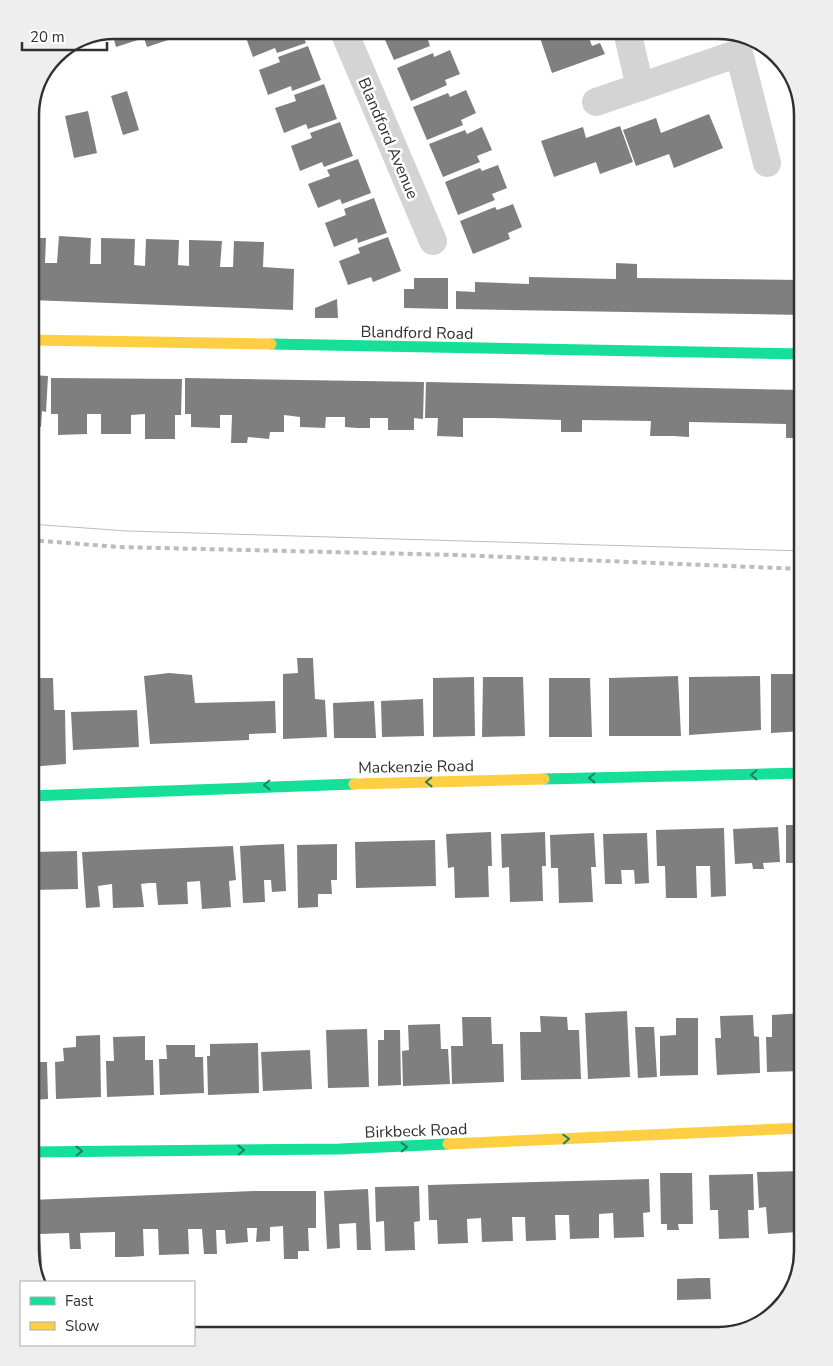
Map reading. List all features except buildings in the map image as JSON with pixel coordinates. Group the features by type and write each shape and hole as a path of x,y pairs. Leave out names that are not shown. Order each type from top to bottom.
{"street":[{"name":"Blandford Avenue","path":"347,39 433,241"},
{"path":"629,39 640,87"},
{"path":"596,102 738,53 767,163"},
{"name":"Blandford Road","path":"39,340 794,354"},
{"name":"Mackenzie Road","path":"39,796 260,786 794,774"},
{"name":"Birkbeck Road","path":"39,1152 340,1149 794,1128"}],"tram line":[{"path":"39,525 127,531 794,551"}],"railway":[{"path":"39,541 119,547 457,555 794,569"}],"traffic: fast":[{"path":"271,344 794,354"},
{"path":"544,779 794,773"},
{"path":"39,796 354,784"},
{"path":"39,1152 340,1149 448,1144"}],"traffic: slow":[{"path":"39,340 271,344"},
{"path":"354,784 544,779"},
{"path":"448,1144 794,1128"}]}
